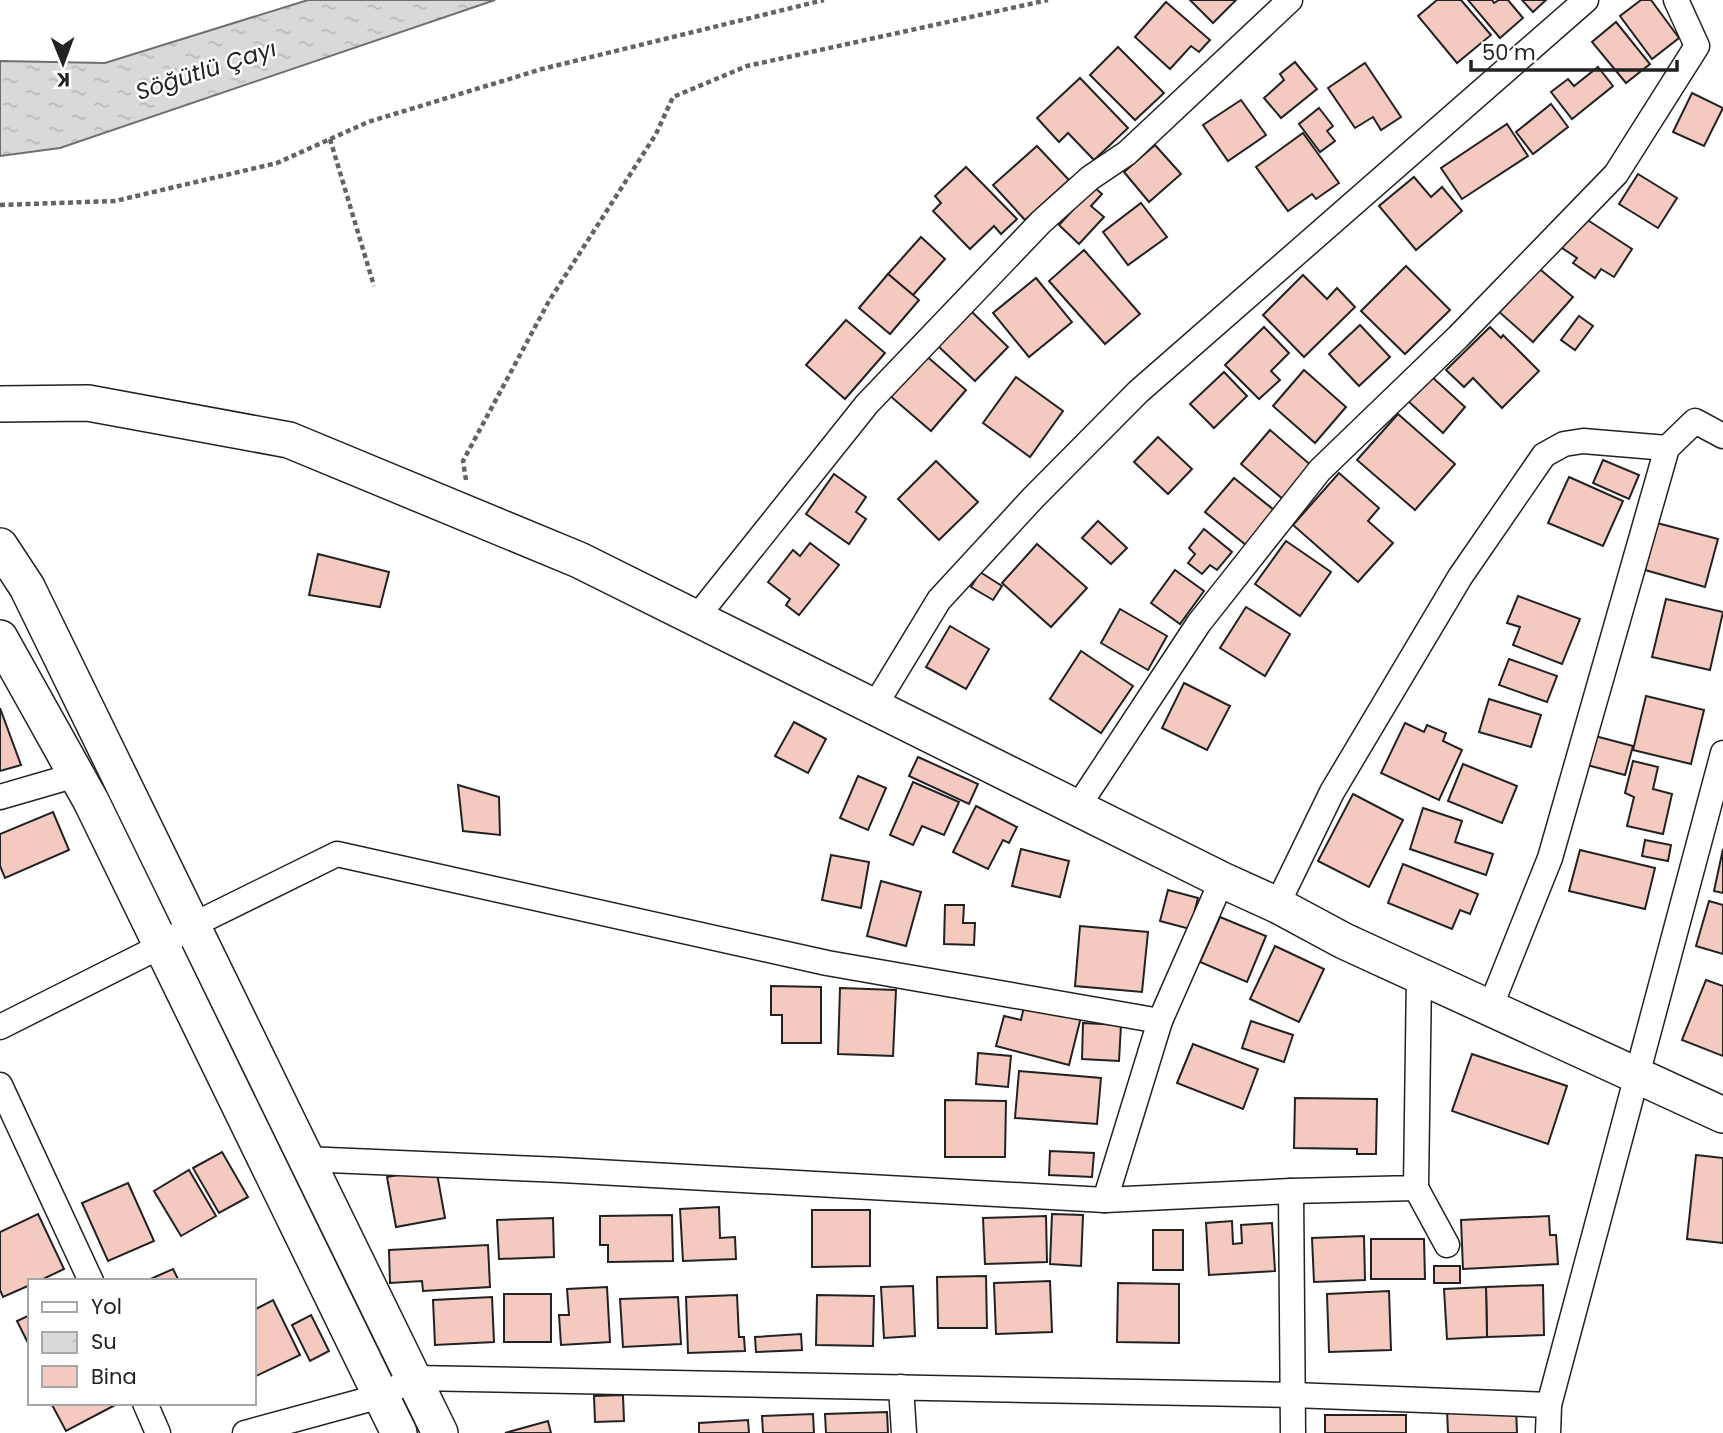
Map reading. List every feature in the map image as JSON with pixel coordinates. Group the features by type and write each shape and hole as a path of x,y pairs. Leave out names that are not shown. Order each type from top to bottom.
{"street":[{"path":"695,618 867,404 1041,222 1090,178 1126,153 1290,0"},
{"path":"874,707 939,600 1033,498 1138,392 1586,0"},
{"path":"1077,808 1199,623 1320,470 1458,337 1616,174 1698,46 1676,0"},
{"path":"0,404 88,403 289,440 579,560 1277,905 1344,941 1723,1115"},
{"path":"1490,1008 1550,858 1667,448 1695,421 1723,436"},
{"path":"1277,905 1332,792 1460,577 1544,455 1564,444 1583,441 1667,448"},
{"path":"0,546 27,587 440,1433"},
{"path":"0,638 76,775 399,1433"},
{"path":"1548,1433 1549,1405 1723,754"},
{"path":"0,797 76,775"},
{"path":"0,1027 161,946 191,926 337,854 827,963 1160,1021"},
{"path":"1105,1200 1160,1021 1222,880"},
{"path":"1419,975 1416,1188 1447,1245"},
{"path":"0,1085 90,1279"},
{"path":"305,1159 1105,1200 1416,1188"},
{"path":"1291,1191 1293,1433"},
{"path":"245,1433 381,1396 414,1378 1293,1395 1549,1405"},
{"path":"901,1387 904,1433"},
{"path":"146,1405 158,1433"}],"path":[{"path":"0,205 115,201 277,163 368,122 542,69 824,0"},
{"path":"471,516 463,461 549,301 656,134 673,97 747,66 1048,0"},
{"path":"330,139 374,286"}],"water":[{"name":"Söğütlü Çayı","path":"308,0 495,0 60,148 0,156 0,61 105,63"}],"building":[{"path":"1190,0 1236,0 1213,23"},
{"path":"1437,0 1461,0 1491,35 1457,63 1418,16"},
{"path":"1468,0 1492,0 1494,3 1508,0 1523,18 1500,38"},
{"path":"1522,0 1546,0 1533,12"},
{"path":"1641,0 1651,0 1679,38 1652,59 1620,16"},
{"path":"1166,2 1210,40 1199,52 1191,46 1170,69 1135,37"},
{"path":"1616,22 1650,64 1626,83 1592,42"},
{"path":"1118,47 1164,93 1135,120 1090,75"},
{"path":"1295,62 1317,89 1281,118 1264,98 1284,80 1280,74"},
{"path":"1365,63 1401,117 1381,130 1373,117 1355,128 1328,88"},
{"path":"1598,67 1613,86 1572,119 1551,92 1568,79 1574,86"},
{"path":"1080,78 1128,128 1094,160 1068,133 1059,142 1037,118"},
{"path":"1692,93 1723,108 1704,146 1673,132"},
{"path":"1241,100 1266,135 1228,161 1203,125"},
{"path":"1551,104 1568,127 1533,154 1516,132"},
{"path":"1319,108 1333,126 1327,131 1335,141 1320,152 1299,124"},
{"path":"1507,124 1528,156 1462,199 1441,168"},
{"path":"1303,133 1339,183 1316,199 1312,194 1288,211 1256,167"},
{"path":"1155,145 1181,174 1149,202 1124,172"},
{"path":"1037,146 1069,180 1025,220 993,185"},
{"path":"966,167 1017,219 1001,234 994,226 970,249 933,211 941,203 935,196"},
{"path":"1638,174 1677,198 1658,228 1619,204"},
{"path":"1414,177 1431,197 1442,187 1462,211 1416,250 1379,206"},
{"path":"1094,187 1102,194 1091,206 1104,217 1079,244 1059,225"},
{"path":"1141,203 1167,237 1128,265 1103,232"},
{"path":"1583,217 1632,249 1614,277 1601,269 1595,278 1573,263 1577,258 1562,248"},
{"path":"921,237 945,259 913,295 888,274"},
{"path":"1084,250 1140,314 1105,344 1049,281"},
{"path":"1406,266 1450,310 1405,354 1361,311"},
{"path":"1536,266 1573,297 1533,342 1497,310"},
{"path":"888,274 919,300 890,334 859,308"},
{"path":"1303,275 1327,299 1337,288 1355,307 1304,357 1263,315"},
{"path":"1036,278 1072,322 1029,357 993,313"},
{"path":"972,312 1008,347 975,381 938,346"},
{"path":"1579,316 1593,326 1575,350 1561,340"},
{"path":"846,320 885,353 845,399 806,365"},
{"path":"1360,325 1390,357 1359,386 1329,354"},
{"path":"1264,327 1289,353 1271,371 1280,380 1259,399 1225,365"},
{"path":"1490,327 1501,338 1503,335 1539,371 1502,408 1473,378 1464,387 1446,370"},
{"path":"924,354 966,390 931,431 889,395"},
{"path":"1304,370 1346,407 1315,443 1273,406"},
{"path":"1224,372 1247,396 1214,428 1190,404"},
{"path":"1431,376 1465,407 1443,433 1408,401"},
{"path":"1016,377 1063,411 1030,457 983,423"},
{"path":"1398,414 1455,464 1415,510 1357,460"},
{"path":"1270,430 1313,467 1284,500 1241,464"},
{"path":"1158,437 1192,469 1168,494 1134,462"},
{"path":"1603,460 1639,475 1629,499 1593,483"},
{"path":"936,461 978,502 939,540 898,499"},
{"path":"1339,473 1379,508 1368,521 1393,543 1358,582 1293,525"},
{"path":"834,474 866,497 856,512 866,519 849,544 806,514"},
{"path":"1569,477 1623,501 1603,546 1548,523"},
{"path":"1234,478 1274,510 1246,545 1205,512"},
{"path":"1098,521 1127,548 1111,564 1082,538"},
{"path":"1657,523 1718,539 1705,587 1645,570"},
{"path":"1204,529 1232,552 1217,570 1210,565 1202,574 1188,563 1195,554 1189,548"},
{"path":"1286,541 1331,572 1300,616 1255,584"},
{"path":"810,543 839,565 799,615 786,605 790,599 768,582 793,550 800,556"},
{"path":"1037,544 1087,588 1051,627 1002,583"},
{"path":"318,554 389,572 380,607 309,595"},
{"path":"1175,570 1204,591 1180,624 1151,603"},
{"path":"980,572 1002,586 993,600 971,587"},
{"path":"1518,596 1580,619 1562,664 1513,645 1520,627 1507,623"},
{"path":"1666,599 1723,612 1710,670 1652,657"},
{"path":"1246,607 1290,634 1265,676 1220,648"},
{"path":"1120,609 1167,636 1148,670 1101,643"},
{"path":"950,626 989,649 966,689 926,667"},
{"path":"1081,651 1133,686 1101,733 1050,699"},
{"path":"1509,659 1557,676 1547,702 1499,685"},
{"path":"1184,683 1230,706 1207,750 1162,728"},
{"path":"1646,696 1704,710 1691,764 1633,750"},
{"path":"1489,699 1541,715 1531,747 1479,732"},
{"path":"0,708 21,765 0,771"},
{"path":"794,722 826,739 808,773 775,756"},
{"path":"1405,723 1424,732 1427,725 1446,733 1443,741 1462,750 1439,800 1381,773"},
{"path":"1595,736 1633,746 1625,775 1587,765"},
{"path":"918,757 978,784 969,804 909,776"},
{"path":"1633,761 1658,767 1653,789 1672,794 1663,834 1627,826 1634,797 1625,793"},
{"path":"1463,764 1517,786 1502,823 1448,801"},
{"path":"858,776 886,788 868,830 840,818"},
{"path":"913,782 959,802 944,835 922,826 913,845 890,835"},
{"path":"458,785 499,797 500,835 463,831"},
{"path":"1353,794 1403,820 1369,887 1318,861"},
{"path":"976,806 1017,827 1009,843 1003,840 988,869 953,852"},
{"path":"1423,808 1462,821 1455,842 1493,854 1486,875 1410,849"},
{"path":"53,812 69,850 5,878 0,866 0,834"},
{"path":"1645,840 1671,845 1668,861 1642,856"},
{"path":"1021,849 1069,861 1060,897 1012,886"},
{"path":"1723,849 1723,893 1714,891"},
{"path":"1580,850 1655,868 1645,909 1569,891"},
{"path":"831,855 869,862 861,908 822,900"},
{"path":"1403,864 1478,894 1470,914 1460,910 1452,929 1388,903"},
{"path":"881,881 921,892 906,946 867,936"},
{"path":"1168,890 1198,898 1190,929 1160,921"},
{"path":"1709,901 1723,905 1723,954 1696,946"},
{"path":"945,905 964,905 963,923 975,923 974,945 944,944"},
{"path":"1220,917 1266,936 1247,982 1200,962"},
{"path":"1080,926 1148,932 1142,992 1075,986"},
{"path":"1275,946 1324,969 1299,1022 1250,999"},
{"path":"1706,980 1723,986 1723,1056 1682,1040"},
{"path":"771,986 821,987 821,1043 782,1043 782,1015 771,1015"},
{"path":"840,988 896,990 893,1056 838,1054"},
{"path":"1025,1002 1081,1017 1069,1065 996,1046 1004,1016 1021,1020"},
{"path":"1251,1021 1293,1035 1284,1062 1242,1048"},
{"path":"1083,1023 1121,1025 1119,1061 1082,1059"},
{"path":"1193,1044 1258,1069 1243,1109 1177,1083"},
{"path":"978,1053 1011,1056 1008,1087 976,1084"},
{"path":"1472,1054 1567,1086 1548,1144 1452,1111"},
{"path":"1019,1071 1101,1078 1097,1124 1015,1118"},
{"path":"1295,1098 1377,1099 1376,1154 1357,1154 1357,1149 1294,1148"},
{"path":"945,1100 1006,1101 1005,1157 945,1157"},
{"path":"1050,1151 1094,1153 1092,1177 1049,1175"},
{"path":"222,1152 248,1197 219,1213 193,1168"},
{"path":"1696,1155 1723,1158 1723,1243 1687,1239"},
{"path":"436,1168 445,1218 396,1227 387,1177"},
{"path":"189,1170 216,1216 181,1236 154,1191"},
{"path":"128,1183 154,1241 108,1261 82,1203"},
{"path":"719,1207 720,1238 735,1237 736,1259 683,1261 680,1209"},
{"path":"812,1210 870,1210 870,1266 812,1267"},
{"path":"38,1214 64,1269 43,1279 28,1279 28,1286 3,1297 0,1290 0,1232"},
{"path":"1052,1214 1083,1215 1081,1266 1050,1264"},
{"path":"672,1215 673,1261 608,1262 608,1245 600,1245 600,1216"},
{"path":"1046,1216 1047,1262 985,1264 983,1218"},
{"path":"1549,1216 1550,1235 1556,1235 1558,1264 1463,1269 1461,1220"},
{"path":"553,1218 554,1257 499,1259 497,1220"},
{"path":"1232,1221 1233,1244 1242,1243 1241,1225 1272,1223 1275,1271 1209,1275 1206,1223"},
{"path":"1153,1230 1183,1230 1183,1270 1153,1270"},
{"path":"1364,1236 1365,1280 1314,1282 1312,1238"},
{"path":"1371,1239 1424,1239 1425,1279 1371,1279"},
{"path":"488,1245 490,1287 423,1291 422,1281 390,1283 389,1250"},
{"path":"1434,1266 1460,1266 1460,1283 1434,1283"},
{"path":"173,1269 178,1279 150,1279"},
{"path":"986,1276 987,1328 938,1328 937,1277"},
{"path":"1050,1281 1052,1332 996,1334 994,1283"},
{"path":"1118,1283 1179,1284 1179,1343 1117,1342"},
{"path":"1543,1285 1544,1335 1487,1337 1486,1287"},
{"path":"913,1286 915,1336 884,1338 881,1287"},
{"path":"607,1287 610,1342 561,1345 559,1315 569,1315 567,1289"},
{"path":"1486,1287 1487,1337 1447,1339 1444,1289"},
{"path":"1389,1291 1391,1350 1329,1352 1327,1294"},
{"path":"504,1294 551,1294 551,1342 504,1342"},
{"path":"737,1295 739,1337 744,1337 745,1351 688,1353 686,1297"},
{"path":"817,1295 874,1296 873,1346 816,1345"},
{"path":"492,1297 494,1342 435,1345 433,1300"},
{"path":"678,1297 681,1344 623,1347 620,1299"},
{"path":"273,1300 300,1355 256,1376 256,1309"},
{"path":"311,1315 329,1351 310,1361 292,1325"},
{"path":"28,1316 28,1343 17,1321"},
{"path":"801,1334 802,1350 756,1352 755,1337"},
{"path":"623,1395 624,1421 595,1422 594,1396"},
{"path":"52,1405 115,1405 66,1431"},
{"path":"1516,1407 1517,1433 1448,1433 1447,1410"},
{"path":"887,1412 888,1433 826,1433 825,1414"},
{"path":"813,1414 814,1433 763,1433 762,1416"},
{"path":"1325,1415 1406,1415 1406,1433 1325,1433"},
{"path":"748,1420 749,1433 699,1433 699,1423"},
{"path":"548,1421 551,1433 505,1433"}]}
